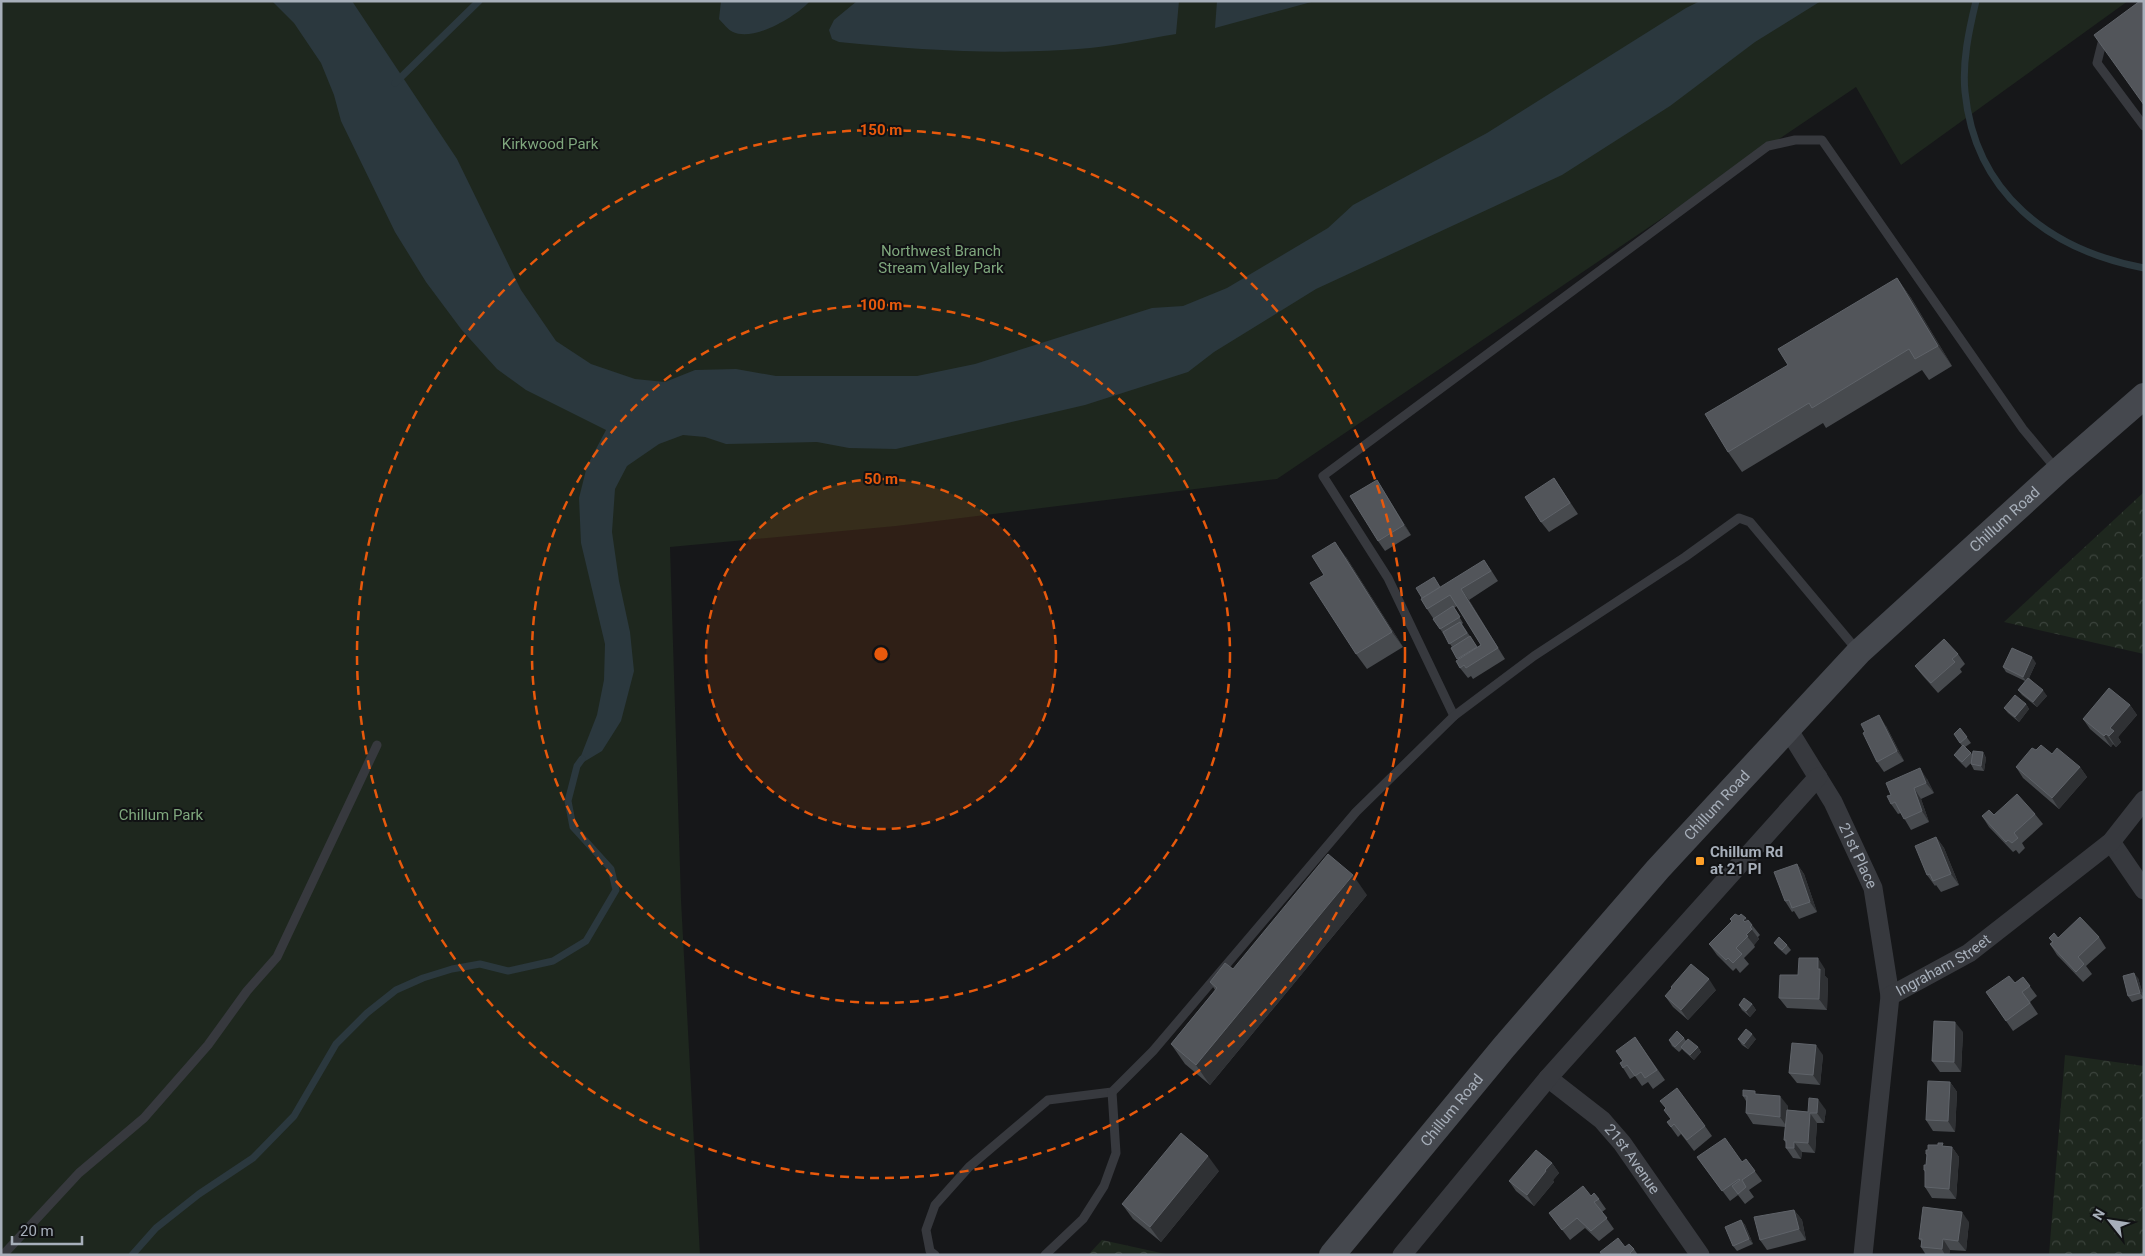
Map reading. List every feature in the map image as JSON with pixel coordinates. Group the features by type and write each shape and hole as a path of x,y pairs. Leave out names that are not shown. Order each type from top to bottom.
{"main road":[{"name":"Chillum Road","path":"1332,1255 1504,1047 1645,884 1859,652 2058,471 2144,396"}],"street":[{"name":"21st Place","path":"1788,729 1834,802 1873,888 1890,996"},
{"path":"1402,1255 1548,1078 1818,777"},
{"name":"Ingraham Street","path":"1863,1255 1890,996 1969,953 2111,842 2144,800"},
{"path":"2111,842 2144,890"},
{"name":"21st Avenue","path":"1548,1078 1602,1120 1622,1143 1700,1255"}],"lane":[{"path":"2114,27 2104,36 2097,63 2144,126"},
{"path":"1454,716 1388,578 1323,476 1768,146 1794,140 1822,140 2023,429 2058,471"},
{"path":"935,1255 930,1251 926,1230 935,1205 969,1167 1048,1100 1112,1092 1153,1051 1356,812 1454,716 1534,656 1685,557 1739,518 1750,522 1859,652"},
{"path":"3,1255 79,1172 144,1118 208,1045 247,991 277,957 377,745"},
{"path":"1045,1255 1082,1219 1104,1186 1116,1153 1112,1092"}],"green space":[{"name":"Northwest Branch Stream Valley Park","path":"1,1 2128,1 1901,165 1856,87 1277,479 896,526 670,547 681,900 700,1255 1,1255"},
{"path":"2144,492 2144,654 2004,622"},
{"path":"2065,1055 2144,1066 2144,1255 2049,1255"},
{"path":"1102,1240 1170,1255 1088,1255"}],"shaded area":[{"path":"272,1 352,1 457,159 521,290 556,341 591,364 635,379 665,382 695,370 736,369 776,376 917,376 975,364 1152,308 1183,306 1227,288 1328,228 1353,205 1487,133 1700,1 1821,1 1755,42 1670,106 1562,175 1316,289 1214,352 1188,372 1085,405 896,449 849,448 817,442 726,444 705,437 683,435 659,444 627,466 615,489 612,532 619,581 630,632 634,671 621,721 602,751 577,766 597,715 604,680 605,644 581,543 579,498 587,466 606,430 526,390 497,369 461,329 426,282 395,232 341,121 334,95 321,63 294,23"},
{"path":"721,1 810,1 795,14 774,26 763,31 742,34 731,31 719,19"},
{"path":"857,1 1179,1 1176,34 1090,48 1018,52 899,47 839,42 832,39 829,30 834,20"},
{"path":"1217,1 1315,1 1215,28"}],"building":[{"path":"2140,1 2144,1 2144,105 2094,35"},
{"path":"1897,278 1938,346 1915,359 1909,349 1812,408 1809,403 1728,452 1705,414 1788,365 1778,349"},
{"path":"1554,478 1570,503 1541,522 1525,497"},
{"path":"1377,480 1404,525 1378,541 1350,496"},
{"path":"1335,542 1392,632 1356,654 1310,583 1324,575 1312,556"},
{"path":"1484,560 1491,571 1461,589 1498,648 1466,668 1464,665 1460,668 1456,661 1481,645 1450,595 1427,609 1421,599"},
{"path":"1434,577 1440,587 1422,598 1416,588"},
{"path":"1453,606 1460,617 1440,629 1433,619"},
{"path":"1460,622 1467,633 1449,644 1443,632"},
{"path":"1470,636 1477,647 1457,659 1451,648"},
{"path":"1944,639 1958,654 1952,659 1955,662 1931,683 1915,666"},
{"path":"2012,648 2032,657 2023,677 2003,667"},
{"path":"2028,678 2043,690 2033,702 2018,690"},
{"path":"2109,688 2130,705 2110,728 2114,731 2109,736 2106,734 2104,736 2083,719"},
{"path":"2015,695 2026,704 2015,717 2004,708"},
{"path":"1879,715 1897,751 1877,762 1863,733 1865,732 1861,724"},
{"path":"1960,728 1967,737 1960,743 1954,734"},
{"path":"1963,745 1971,753 1962,762 1954,755"},
{"path":"2041,745 2052,754 2057,748 2080,767 2052,798 2016,767 2032,748 2036,750"},
{"path":"1973,751 1983,752 1981,766 1971,764"},
{"path":"1920,768 1926,783 1914,788 1922,811 1904,819 1895,802 1891,804 1887,796 1891,795 1886,783"},
{"path":"2017,794 2035,814 2014,833 2018,838 2012,843 2008,840 2006,842 1982,816 1989,810 1994,815"},
{"path":"1936,837 1951,874 1933,881 1930,874 1927,875 1915,846"},
{"path":"1328,854 1353,875 1196,1065 1171,1044 1217,988 1210,982 1225,963 1233,969"},
{"path":"1797,864 1810,902 1792,908 1789,900 1785,901 1774,872"},
{"path":"1735,914 1739,916 1741,914 1746,918 1743,920 1745,922 1748,920 1752,925 1750,927 1752,929 1736,948 1742,954 1733,963 1728,958 1726,960 1709,944 1732,921 1730,919"},
{"path":"2080,917 2099,937 2078,957 2084,964 2076,972 2050,944 2053,942 2049,938 2054,933 2058,938"},
{"path":"1779,937 1787,945 1782,950 1774,943"},
{"path":"1799,958 1818,958 1818,969 1820,969 1819,999 1779,998 1780,975 1798,975"},
{"path":"1691,964 1709,979 1681,1010 1665,996"},
{"path":"2134,973 2140,993 2128,996 2123,976"},
{"path":"2009,976 2015,983 2023,977 2030,986 2022,992 2030,1003 2006,1021 1986,992"},
{"path":"1744,998 1752,1004 1746,1011 1739,1005"},
{"path":"1934,1021 1955,1022 1954,1062 1932,1061"},
{"path":"1746,1029 1752,1034 1744,1044 1738,1039"},
{"path":"1677,1031 1684,1038 1675,1047 1669,1040"},
{"path":"1635,1037 1657,1070 1645,1078 1641,1072 1635,1076 1627,1065 1623,1068 1620,1063 1623,1061 1616,1051"},
{"path":"1688,1039 1698,1047 1690,1055 1681,1047"},
{"path":"1792,1043 1816,1045 1813,1075 1789,1073"},
{"path":"1928,1081 1950,1082 1948,1121 1926,1120"},
{"path":"1677,1088 1705,1126 1687,1140 1674,1124 1671,1127 1667,1122 1671,1119 1660,1101"},
{"path":"1743,1090 1755,1091 1755,1094 1780,1096 1780,1117 1746,1113 1747,1096 1743,1096"},
{"path":"1809,1098 1818,1099 1817,1113 1810,1113 1808,1143 1794,1142 1794,1148 1786,1148 1786,1140 1784,1140 1787,1110 1808,1112"},
{"path":"1181,1133 1208,1156 1150,1227 1122,1204"},
{"path":"1725,1138 1742,1162 1746,1159 1755,1171 1742,1180 1746,1187 1738,1194 1732,1186 1739,1179 1722,1191 1697,1157"},
{"path":"1938,1143 1943,1143 1942,1146 1952,1147 1949,1189 1925,1187 1924,1165 1926,1165 1926,1150 1928,1150 1928,1145 1938,1145"},
{"path":"1536,1150 1552,1163 1527,1195 1509,1181"},
{"path":"1583,1186 1591,1196 1594,1193 1599,1199 1594,1202 1607,1218 1591,1231 1577,1218 1562,1230 1549,1213"},
{"path":"1923,1207 1962,1212 1958,1241 1943,1239 1942,1249 1921,1247 1922,1239 1919,1239"},
{"path":"1794,1210 1799,1229 1760,1240 1754,1217"},
{"path":"1741,1220 1749,1239 1733,1246 1725,1227"},
{"path":"1618,1238 1625,1247 1629,1244 1634,1249 1630,1253 1632,1255 1602,1255 1600,1252"}],"waterway":[{"path":"395,83 479,1"},
{"path":"1976,1 1965,58 1964,81 1972,128 1984,160 2001,187 2023,211 2048,231 2077,247 2109,259 2144,268"},
{"path":"132,1255 156,1228 199,1194 253,1158 294,1116 336,1044 367,1013 396,990 423,978 452,969 480,964 508,971 553,961 586,941 616,890 611,869 573,827 568,801 577,766 582,759"}],"place":[{"name":"Chillum Rd at 21 Pl","path":"1700,861"}],"park label":[{"name":"Kirkwood Park","path":"550,144"},
{"name":"Chillum Park","path":"161,815"}]}
